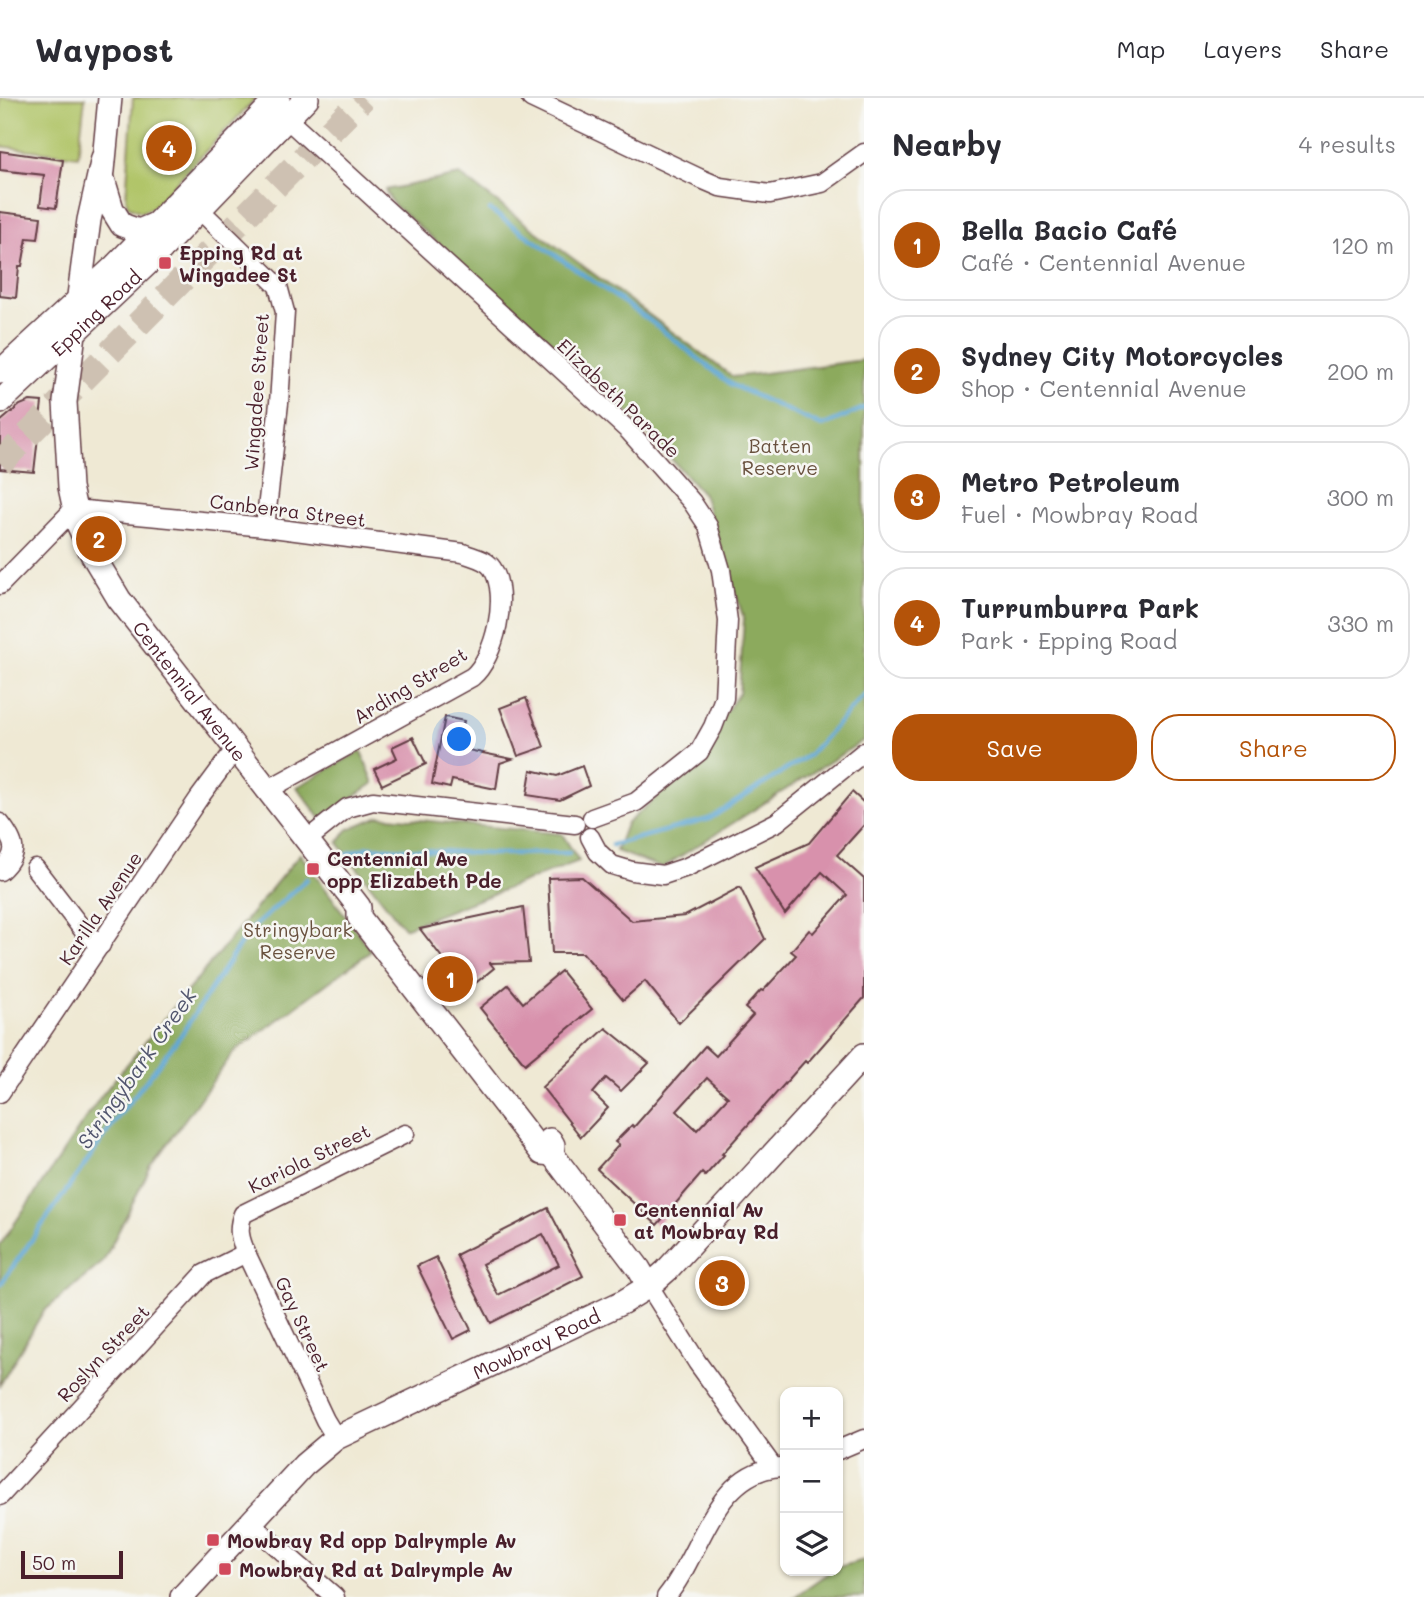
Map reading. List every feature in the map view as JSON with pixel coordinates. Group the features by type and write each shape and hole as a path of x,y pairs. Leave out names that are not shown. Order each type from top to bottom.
{"main road":[{"name":"Centennial Avenue","path":"110,98 103,169 100,252 95,283 80,318 66,395 65,426 74,509 84,539 120,599 359,907 369,908 553,1145 552,1154 649,1286"},
{"name":"Epping Road","path":"95,283 282,108 307,98"},
{"name":"Epping Road","path":"0,402 32,372 80,318 200,210 282,108"},
{"name":"Centennial Avenue","path":"68,452 91,211 103,169"},
{"path":"103,169 112,209 122,225 139,231 156,224"},
{"name":"Epping Road","path":"0,372 80,318"},
{"path":"32,372 54,379 66,395"},
{"name":"Mowbray Road","path":"182,1597 304,1465 336,1438 623,1302 649,1286 721,1212 864,1055"}],"street":[{"path":"531,98 699,178 720,187 743,191 770,194 822,183 864,153"},
{"name":"Elizabeth Parade","path":"282,108 629,431 692,502 708,526 721,570 729,621 724,698 713,727 699,752 636,802 592,818"},
{"name":"Wingadee Street","path":"200,210 278,286 285,312 265,527"},
{"path":"0,585 74,509"},
{"name":"Canberra Street","path":"74,509 265,527 463,553 485,562 493,569"},
{"name":"Arding Street","path":"269,789 472,677 482,668 495,639 499,603 498,583 493,569"},
{"name":"Karilla Avenue","path":"0,1093 199,798 236,748"},
{"path":"590,837 598,852 612,865 663,875 687,867 778,822 864,752"},
{"path":"308,839 347,808 373,801 575,824"},
{"path":"582,816 592,818 596,828 590,837 584,838 578,835 575,824 582,816"},
{"path":"0,823 12,841 13,852 5,866"},
{"path":"35,868 83,930 101,945"},
{"name":"Kariola Street","path":"239,1224 243,1214 405,1134"},
{"name":"Gay Street","path":"239,1224 240,1238 246,1252 336,1438"},
{"name":"Roslyn Street","path":"0,1496 204,1274 246,1252"},
{"path":"649,1286 690,1350 779,1467 757,1472 717,1505 666,1597"},
{"path":"843,1448 864,1439"},
{"path":"251,1524 335,1597"}],"green space":[{"path":"0,98 85,98 78,156 0,146"},
{"path":"133,98 256,98 152,208 141,212 128,206 126,198"},
{"name":"Batten Reserve","path":"460,175 733,377 864,360 864,740 662,868 616,851 626,824 684,773 739,693 744,619 703,494 613,395 393,204 385,190"},
{"path":"361,751 374,783 321,819 297,787"},
{"path":"379,816 562,834 579,861 404,928 338,843 347,830"},
{"name":"Stringybark Reserve","path":"300,854 371,951 234,1052 151,1166 103,1262 43,1312 0,1385 0,1245 101,1096"},
{"path":"864,1560 864,1597 794,1597 824,1576 843,1576 843,1566"}],"building":[{"path":"0,151 63,160 56,208 40,206 44,175 0,170"},
{"path":"0,212 41,217 38,239 27,238 22,266 19,266 16,298 0,296"},
{"path":"30,401 42,402 34,472 0,469 0,422 20,405"},
{"path":"526,698 544,747 518,756 500,708"},
{"path":"445,717 464,721 458,748 512,759 500,763 496,789 452,780 450,788 432,784"},
{"path":"413,737 426,764 382,785 374,769 397,758 392,747"},
{"path":"582,766 589,786 560,800 527,795 531,770 557,776"},
{"path":"852,792 864,803 864,825 837,855 864,879 864,998 705,1176 702,1173 657,1225 597,1169 619,1145 615,1142 632,1125 634,1127 705,1046 716,1056 753,1015 745,1008 796,955 791,951 809,930 813,933 847,895 822,872 785,914 755,867 809,843","holes":["707,1078 728,1097 697,1130 677,1111"]},
{"path":"582,877 632,921 685,916 740,887 765,939 679,1023 645,981 623,1000 583,953 552,953 548,878"},
{"path":"523,907 529,962 490,963 494,968 467,990 420,929"},
{"path":"561,971 592,1009 525,1064 480,1008 508,985 523,1003"},
{"path":"606,1028 649,1063 621,1091 606,1078 593,1093 608,1108 581,1137 542,1087"},
{"path":"548,1208 583,1276 491,1323 456,1255","holes":["543,1234 559,1265 498,1295 482,1264"]},
{"path":"436,1257 471,1330 453,1339 417,1266"}],"waterway":[{"path":"490,210 649,320 732,385 822,426 864,408"},
{"name":"Stringybark Creek","path":"612,845 709,819 809,755 864,695"},
{"name":"Stringybark Creek","path":"347,854 369,847 492,854 569,853"},
{"name":"Stringybark Creek","path":"0,1285 118,1117 181,1035 248,932 307,879"}],"tunnel":[{"path":"0,463 363,98"}],"place":[{"name":"Turrumburra Park","path":"169,148"},
{"name":"Epping Rd at Wingadee St","path":"165,263"},
{"name":"Sydney City Motorcycles","path":"99,539"},
{"name":"Centennial Ave opp Elizabeth Pde","path":"313,869"},
{"name":"Bella Bacio Café","path":"450,979"},
{"name":"Centennial Av at Mowbray Rd","path":"620,1220"},
{"name":"Metro Petroleum","path":"722,1283"},
{"name":"Mowbray Rd opp Dalrymple Av","path":"213,1540"},
{"name":"Mowbray Rd at Dalrymple Av","path":"225,1569"}]}
